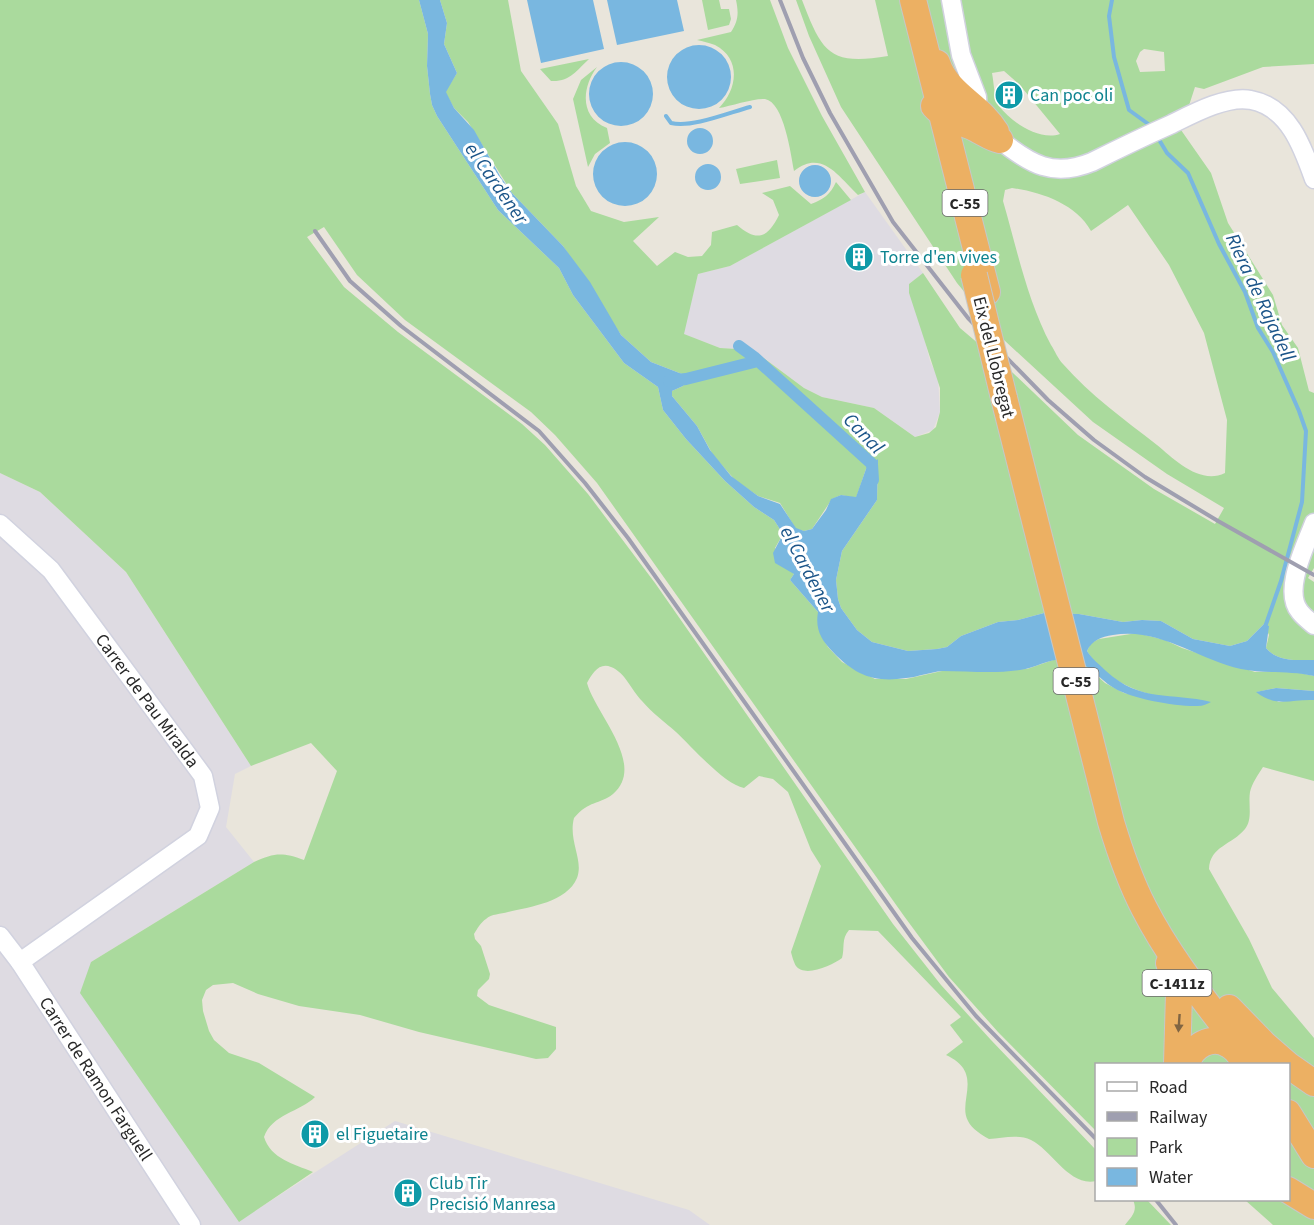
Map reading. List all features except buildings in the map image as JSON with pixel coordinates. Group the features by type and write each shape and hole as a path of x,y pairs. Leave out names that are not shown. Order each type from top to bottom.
{"highway":[{"name":"Eix del Llobregat","path":"902,0 921,50"},
{"name":"Eix del Llobregat","path":"913,0 921,50 1115,821"},
{"path":"921,50 936,57 940,71 951,88 994,129 994,139"},
{"path":"921,50 934,108 994,139"},
{"path":"948,157 938,122 942,113 946,108 955,105 975,109"},
{"path":"948,157 960,142 994,139"},
{"name":"C-55","path":"1115,821 1124,862 1145,909 1163,941 1252,1063"},
{"name":"C-55","path":"1115,821 1140,877 1173,940 1263,1063"},
{"name":"C-1411z","path":"1145,909 1148,929 1168,962 1179,993 1177,1063"},
{"path":"1198,972 1247,1028 1286,1063"},
{"path":"1188,1063 1191,1052 1198,1046 1219,1042 1229,1044 1245,1063"},
{"path":"1290,1066 1314,1083"},
{"path":"1290,1100 1314,1135"},
{"path":"1290,1116 1314,1155"},
{"path":"1290,1191 1314,1206"}],"street":[{"path":"951,0 961,55 977,97 975,109"},
{"path":"994,139 1031,163 1052,169 1075,167 1100,158 1205,108 1250,99 1268,107 1293,129 1314,179"},
{"path":"1314,522 1296,573 1292,594 1299,611 1314,625"},
{"name":"Carrer de Pau Miralda","path":"0,524 58,579 203,776 210,808 198,836 20,962"},
{"name":"Carrer de Ramon Farguell","path":"0,936 20,962 191,1225"}],"shaded area":[{"path":"865,192 923,273 909,284 909,293 919,318 930,361 938,378 940,412 933,430 915,437 874,408 822,397 804,388 753,350 720,348 683,334 698,274 730,266"},
{"path":"0,473 40,492 126,572 251,766 235,774 226,827 254,862 91,962 239,1221 395,1121 689,1210 710,1225 0,1225"}],"green space":[{"path":"0,0 419,0 428,34 427,66 430,94 437,116 498,210 559,268 573,295 624,363 658,387 663,410 686,439 725,481 754,507 774,520 783,534 775,548 794,574 790,580 818,612 823,639 842,662 875,679 906,679 942,671 1027,669 1056,659 1067,659 1084,664 1105,683 1124,693 1170,703 1200,706 1186,700 1153,695 1131,688 1102,669 1087,651 1091,643 1099,639 1137,633 1165,640 1182,648 1255,672 1291,671 1314,676 1314,691 1276,688 1257,692 1279,702 1299,699 1314,700 1314,781 1263,767 1250,792 1250,816 1245,829 1217,850 1210,861 1209,869 1249,939 1272,988 1314,1038 1314,1225 1273,1225 1246,1201 1290,1201 1290,1063 1095,1063 1095,1130 998,1032 949,977 597,483 555,435 531,412 405,320 357,275 324,227 307,237 344,287 398,332 522,424 545,445 588,494 655,583 893,924 941,985 1095,1149 1095,1181 1077,1179 1031,1140 1016,1137 989,1139 972,1127 965,1113 968,1087 964,1070 958,1062 946,1055 963,1042 950,1025 961,1017 878,931 849,930 844,940 842,958 826,967 806,971 796,966 791,952 821,866 811,850 788,792 773,779 759,776 744,788 727,780 650,710 616,669 603,666 596,670 587,683 616,739 622,754 624,769 622,782 613,794 584,808 574,818 573,835 579,864 577,878 565,893 557,898 488,917 474,934 481,946 490,974 489,979 478,990 477,996 489,1005 556,1027 556,1049 548,1058 536,1059 419,1032 360,1015 299,1006 258,994 233,983 213,985 206,990 202,1000 209,1031 214,1040 229,1053 259,1063 315,1097 273,1123 264,1137 272,1151 278,1156 313,1172 239,1222 80,993 91,962 254,862 278,855 304,860 337,771 311,743 251,766 126,572 40,492 0,473"},
{"path":"440,0 508,0 521,71 558,124 576,186 591,211 624,222 659,217 633,241 657,266 675,252 688,257 702,256 711,245 712,232 737,225 744,231 757,236 766,233 779,215 773,200 762,193 790,186 811,204 826,196 836,182 851,200 730,266 698,274 684,334 720,348 753,350 804,388 822,397 874,408 915,437 929,433 936,427 940,412 940,388 909,293 909,284 923,273 960,328 1013,373 1078,435 1154,489 1215,524 1224,508 1167,474 1093,422 1004,340 957,283 841,107 809,36 796,0 802,0 822,43 830,51 852,59 868,59 888,56 875,0 1314,0 1314,64 1263,67 1204,89 1195,87 1181,130 1211,173 1228,223 1273,295 1282,325 1298,348 1309,391 1314,393 1314,568 1308,578 1314,582 1314,660 1288,659 1271,653 1266,648 1269,635 1264,624 1247,641 1230,646 1193,639 1161,621 1123,622 1079,614 1044,613 1018,620 998,622 961,636 947,647 937,649 908,651 872,642 857,630 841,608 836,580 842,551 877,500 878,460 866,469 856,498 841,495 832,499 812,529 804,531 796,529 780,503 758,496 735,480 713,455 697,426 672,396 672,391 683,386 685,378 682,374 651,362 621,335 563,246 512,193 468,122 454,108 445,92 457,73 444,44 447,23","holes":["1144,49 1164,52 1165,71 1140,72 1136,61","1004,71 1019,84 1060,134 1043,135 1026,129 1004,112 997,103 992,73","1012,188 1023,190 1057,201 1076,213 1091,231 1128,205 1169,265 1204,333 1227,420 1225,473 1206,476 1180,464 1096,397 1061,362 1043,328 1029,292 1003,201 1005,190"]},
{"path":"702,0 719,0 721,9 729,9 731,19 729,25 708,30"},
{"path":"736,0 770,0 788,48 822,116 865,192 858,195 836,173 821,164 804,165 794,171 786,130 772,102 760,99 719,108 730,93 733,84 733,66 724,51 715,45 697,40 731,32 737,17"},
{"path":"589,59 563,80 551,81 540,69"},
{"path":"597,67 588,83 586,101 592,117 607,128 610,143 595,154 588,167 573,99 581,80"},
{"path":"777,160 780,178 740,184 736,169"},
{"path":"1133,1201 1148,1201 1171,1225 1125,1225 1135,1210"}],"water":[{"name":"el Cardener","path":"419,0 440,0 447,23 444,44 457,73 446,92 454,108 474,130 512,193 563,246 590,282 621,335 651,362 682,374 685,381 683,386 672,391 672,396 697,426 710,450 731,476 758,496 780,504 796,528 804,531 812,529 831,499 841,495 856,497 866,469 878,459 877,500 842,551 836,580 841,608 857,630 872,642 908,651 937,649 947,647 961,636 998,622 1018,620 1044,613 1079,614 1123,622 1161,621 1193,639 1230,646 1247,641 1264,624 1269,626 1266,648 1282,658 1314,660 1314,676 1241,669 1178,645 1130,634 1101,638 1091,644 1087,651 1106,671 1132,688 1157,695 1211,702 1200,706 1179,705 1132,696 1114,688 1079,662 1064,659 1010,671 942,671 895,679 866,676 841,660 822,639 817,624 818,612 790,580 794,574 775,563 773,553 783,534 774,520 754,507 725,481 686,439 663,410 658,387 624,363 573,295 559,268 498,210 437,116 430,94 427,66 428,34"},
{"path":"527,0 593,0 604,49 541,63"},
{"path":"607,0 677,0 684,31 617,45"},
{"path":"699,45 717,51 725,59 731,77 725,95 717,103 699,109 681,103 673,95 667,77 673,59 681,51"},
{"path":"621,62 639,68 647,76 653,94 647,112 639,120 621,126 603,120 595,112 589,94 595,76 603,68"},
{"path":"700,128 709,132 713,141 709,150 700,154 691,150 687,141 691,132"},
{"path":"625,142 643,148 651,156 657,174 651,192 643,200 625,206 607,200 599,192 593,174 599,156 607,148"},
{"path":"708,164 717,168 721,177 717,186 708,190 699,186 695,177 699,168"},
{"path":"815,165 826,170 831,181 826,192 815,197 804,192 799,181 804,170"},
{"path":"1276,688 1314,691 1314,700 1284,702 1270,700 1256,692"}],"waterway":[{"name":"Riera de Rajadell","path":"1112,0 1109,16 1114,57 1129,110 1151,126"},
{"path":"666,116 671,123 680,124 710,119 750,107"},
{"name":"Riera de Rajadell","path":"1158,138 1167,153 1188,173 1219,244 1245,292 1258,328 1273,352 1306,431 1302,502 1281,581 1265,627"},
{"name":"Canal","path":"739,346 872,464 873,480"},
{"name":"Canal","path":"669,381 758,361"}],"railway":[{"path":"780,0 803,58 830,113 893,222 968,318 1048,400 1094,440 1145,477 1314,575"},
{"path":"315,231 350,281 401,326 539,431 585,483 628,538 912,938 976,1016 1095,1138"},
{"path":"1157,1201 1176,1225"}],"place":[{"name":"Can poc oli","path":"1009,95"},
{"name":"Torre d'en vives","path":"859,257"},
{"name":"el Figuetaire","path":"315,1134"},
{"name":"Club Tir Precisió Manresa","path":"408,1193"}]}
